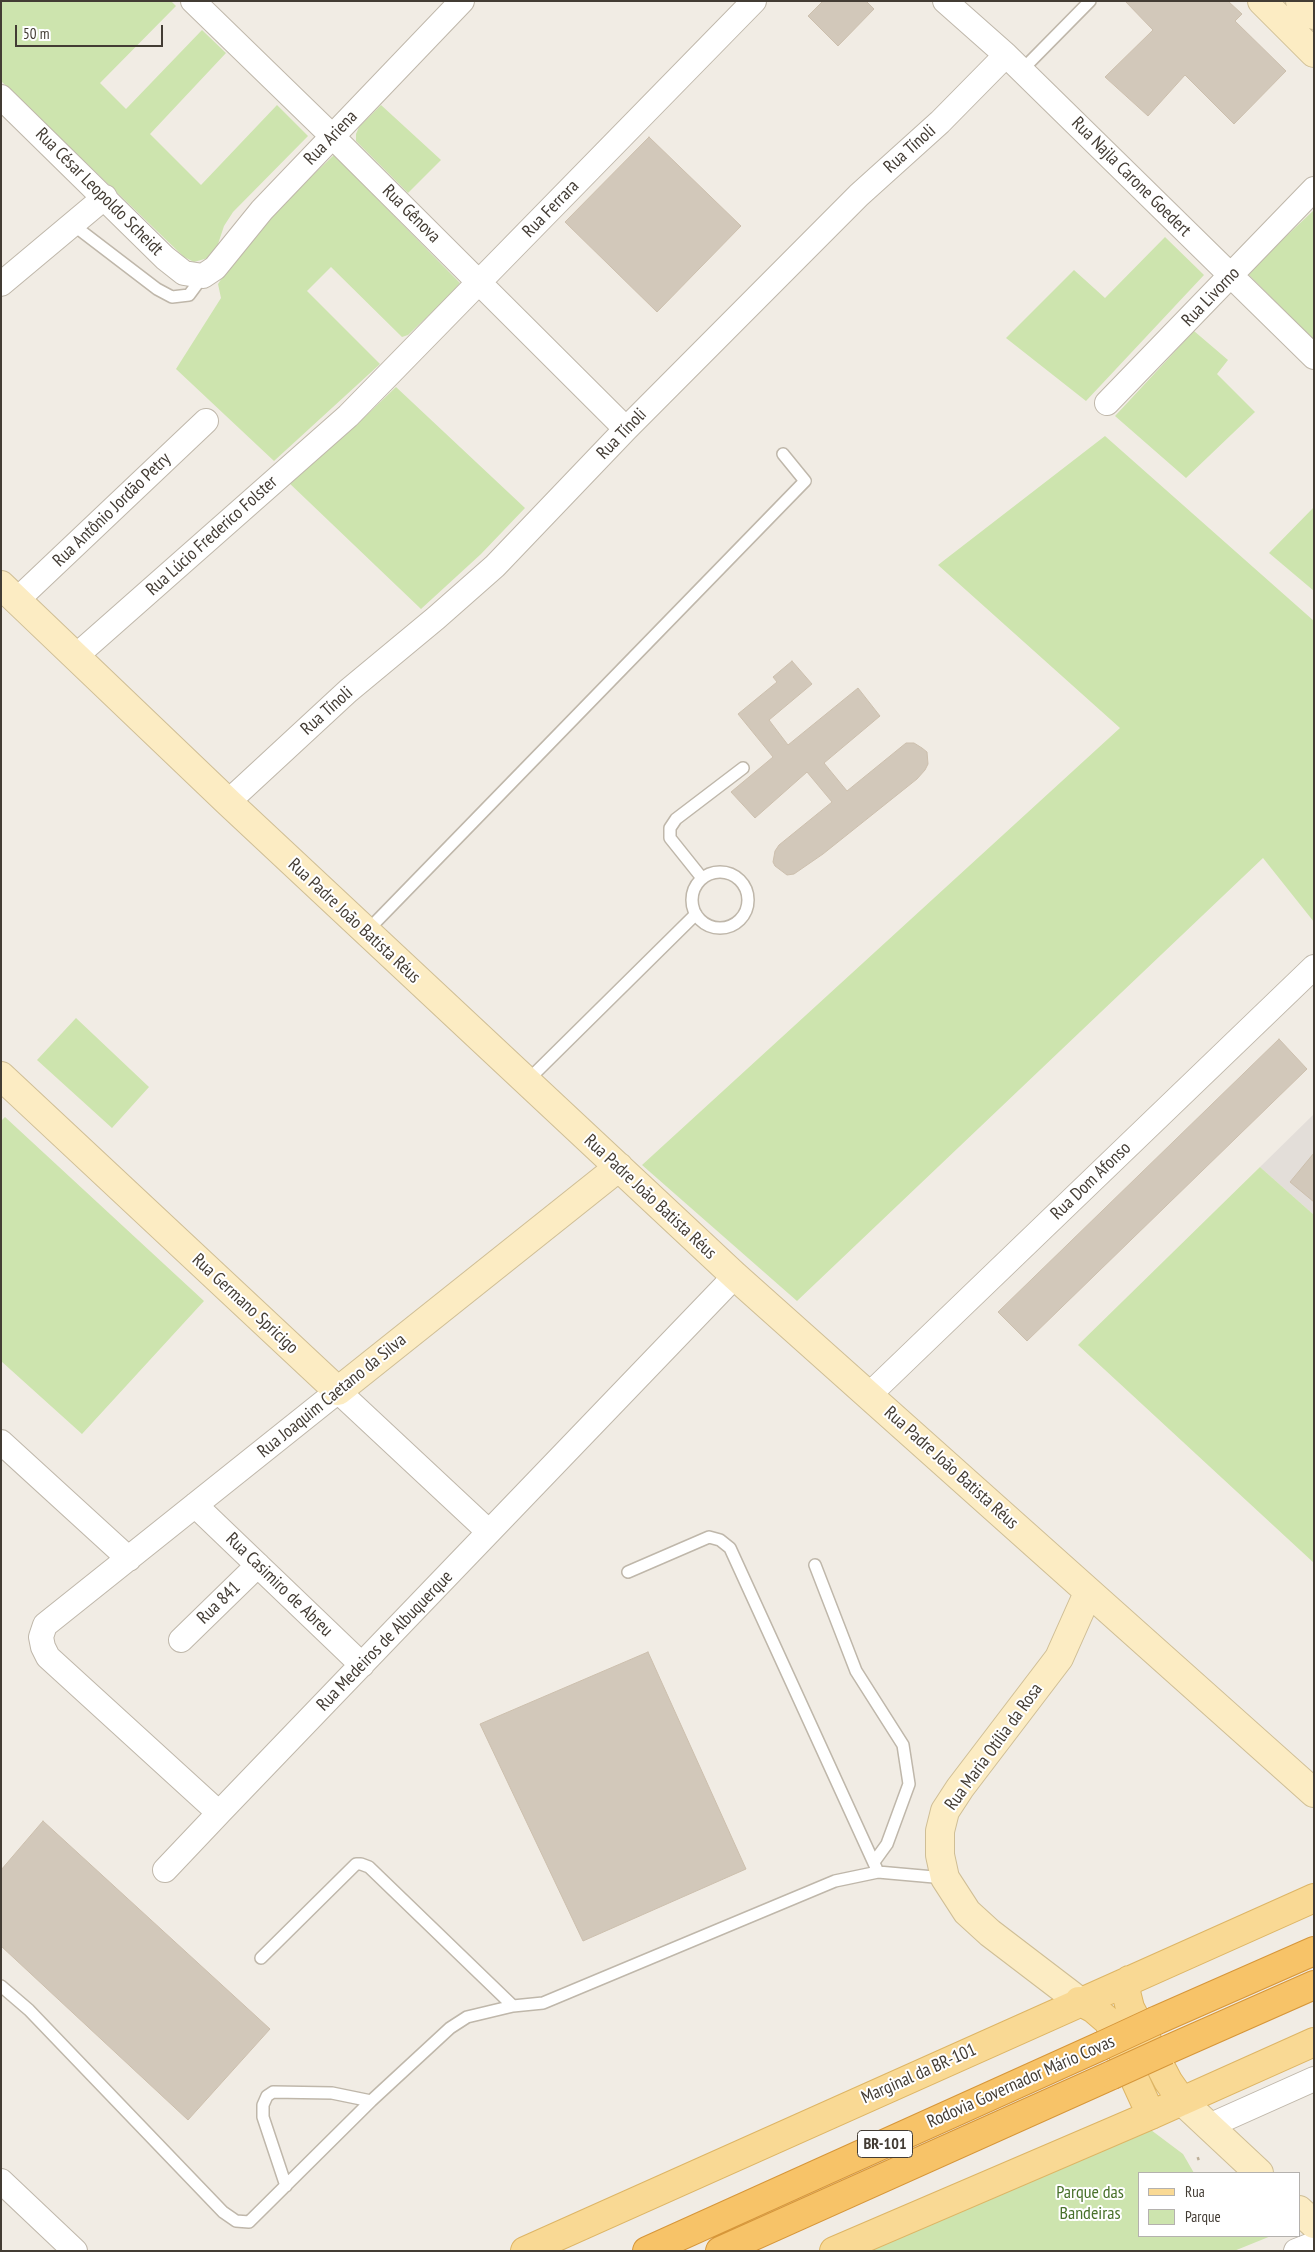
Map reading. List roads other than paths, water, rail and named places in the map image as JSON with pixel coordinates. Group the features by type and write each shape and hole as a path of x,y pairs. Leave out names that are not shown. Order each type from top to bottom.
{"highway":[{"name":"Rodovia Governador Mário Covas","path":"647,2251 1314,1950"},
{"name":"Rodovia Governador Mário Covas","path":"720,2251 1314,1985"}],"main road":[{"path":"1262,1 1314,53"},
{"path":"1300,1 1314,15"},
{"name":"Rua Padre João Batista Réus","path":"9,593 366,932 735,1276 1314,1793"},
{"name":"Rua Germano Spricigo","path":"1,1076 338,1391"},
{"name":"Rua Joaquim Caetano da Silva","path":"338,1391 619,1168"},
{"name":"Rua Maria Otília da Rosa","path":"1079,2001 990,1933 967,1912 945,1878 940,1855 940,1831 945,1811 960,1788 1060,1658 1088,1592"},
{"name":"Marginal da BR-101","path":"526,2251 1079,2001 1314,1898"},
{"path":"1129,1980 1126,1992 1130,2008 1168,2081 1182,2101 1258,2172"},
{"path":"1079,2001 1094,2009 1108,2020 1151,2114"},
{"path":"842,2249 1314,2042"},
{"path":"1300,2211 1314,2224"}],"street":[{"name":"Rua Gênova","path":"193,1 332,136 626,429"},
{"name":"Rua Ariena","path":"203,276 216,268 252,220 462,1"},
{"name":"Rua Ferrara","path":"348,416 754,1"},
{"name":"Rua Najla Carone Goedert","path":"945,1 1014,62 1314,356"},
{"name":"Rua Tínoli","path":"228,802 348,691 495,566 626,429 859,195 940,122 1014,62"},
{"name":"Rua César Leopoldo Scheidt","path":"1,97 165,258 184,272 203,276"},
{"name":"Rua Livorno","path":"1107,403 1314,189"},
{"path":"1,284 105,197"},
{"name":"Rua Lúcio Frederico Folster","path":"76,656 348,416"},
{"name":"Rua Antônio Jordão Petry","path":"9,593 206,421"},
{"name":"Rua Dom Afonso","path":"869,1395 1314,967"},
{"name":"Rua Medeiros de Albuquerque","path":"165,1870 735,1276"},
{"name":"Rua Joaquim Caetano da Silva","path":"219,1813 48,1657 41,1637 45,1625 338,1391"},
{"name":"Rua Germano Spricigo","path":"338,1391 489,1532"},
{"path":"1,1442 129,1559"},
{"name":"Rua Casimiro de Abreu","path":"195,1505 362,1665"},
{"name":"Rua 841","path":"181,1640 258,1565"},
{"path":"1209,2126 1314,2078"},
{"path":"1,2181 75,2251"},
{"path":"1296,2251 1314,2244"}],"lane":[{"path":"1014,62 1090,1"},
{"path":"72,224 157,288 172,297 189,295 203,276"},
{"path":"366,932 805,481 783,454"},
{"path":"702,878 670,838 670,828 676,819 743,768"},
{"path":"718,872 734,875 746,888 749,905 741,920 726,928 708,926 696,914 692,895 702,878 718,872"},
{"path":"527,1081 696,914"},
{"path":"628,1572 709,1537 720,1540 730,1548 876,1867"},
{"path":"815,1565 856,1671 902,1746 909,1784 887,1844 876,1867"},
{"path":"261,1958 356,1864 361,1864 369,1867 513,2006"},
{"path":"1,1986 29,2010 223,2212 236,2221 249,2222 370,2101 450,2028 467,2017 513,2006 544,2003 836,1881 876,1867 945,1878"},
{"path":"286,2186 263,2117 263,2105 267,2096 273,2092 332,2093 370,2101"}],"park label":[{"name":"Parque das Bandeiras","path":"1090,2203"}]}
